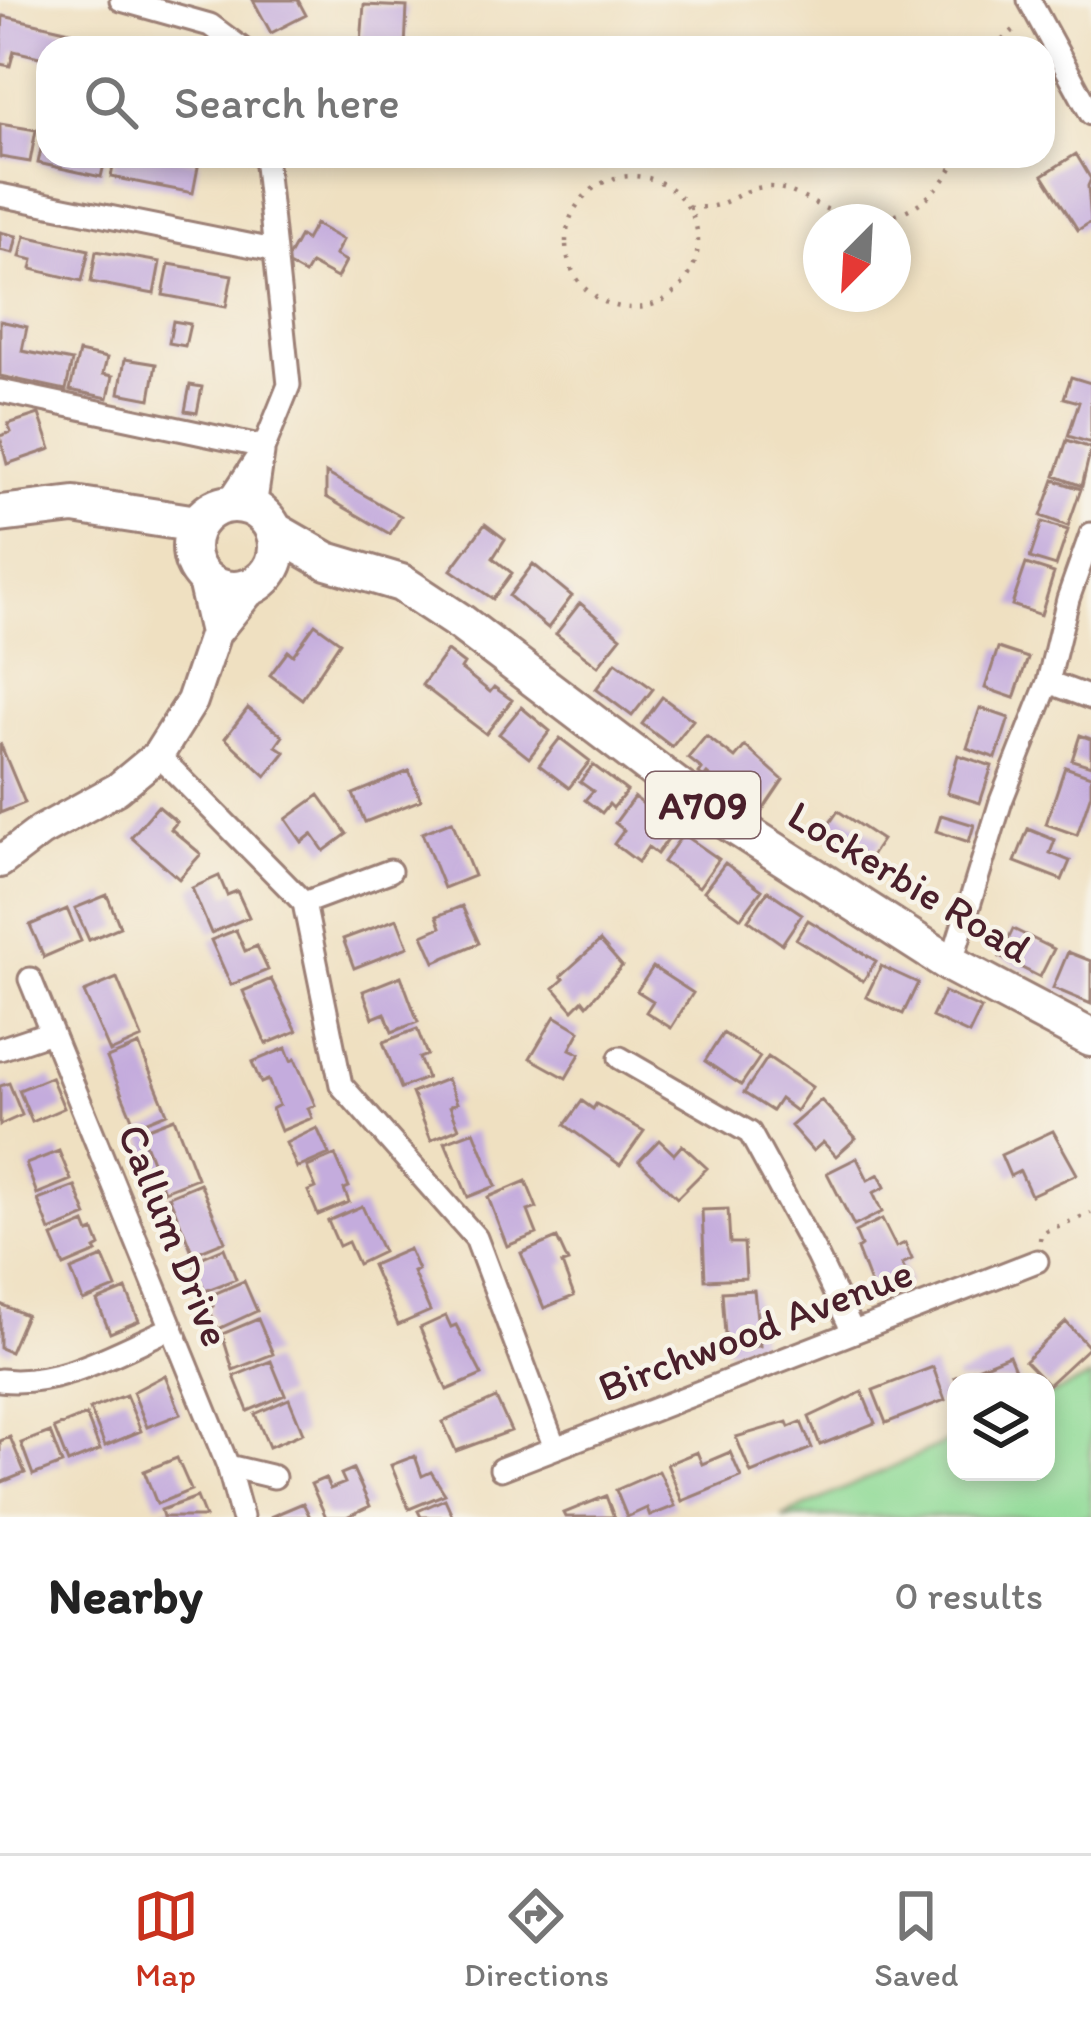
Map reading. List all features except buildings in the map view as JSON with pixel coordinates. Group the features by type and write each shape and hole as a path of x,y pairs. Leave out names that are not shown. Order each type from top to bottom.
{"main road":[{"name":"Lockerbie Road","path":"0,514 74,505 224,532 401,583 460,622 693,799 951,964 1091,1038"},
{"name":"A709","path":"224,532 226,589 327,561"},
{"path":"224,532 277,555 260,581"}],"street":[{"path":"121,0 211,25 225,36"},
{"path":"1033,7 1049,36"},
{"path":"1055,48 1091,114"},
{"path":"0,862 41,831 116,789 158,754 192,701 214,633 224,532 289,385 266,168"},
{"path":"0,195 273,250"},
{"path":"0,391 264,447"},
{"path":"951,964 1001,801 1048,682 1068,599 1091,534"},
{"path":"214,633 260,581"},
{"path":"1048,682 1091,698"},
{"path":"158,754 304,903 341,1084 476,1238 555,1448"},
{"path":"304,903 390,871"},
{"name":"Callum Drive","path":"30,979 228,1466 242,1517"},
{"path":"0,1049 51,1032"},
{"path":"620,1058 750,1133 853,1332"},
{"name":"Birchwood Avenue","path":"501,1469 1037,1261"},
{"path":"0,1380 60,1376 171,1328"},
{"path":"228,1466 274,1477"}],"path":[{"path":"1005,36 1033,7"},
{"path":"689,208 716,206 768,186 842,215 866,220 891,217 909,211 937,191 951,168"},
{"path":"616,177 644,177 670,187 689,208 698,234 696,262 682,286 660,303 633,309 606,304 583,288 568,264 565,236 573,210 592,189 616,177"},
{"path":"1037,1261 1041,1233 1091,1214"}],"green space":[{"path":"1091,1377 1091,1517 782,1517 947,1442 947,1481 1055,1481 1055,1393"}]}
